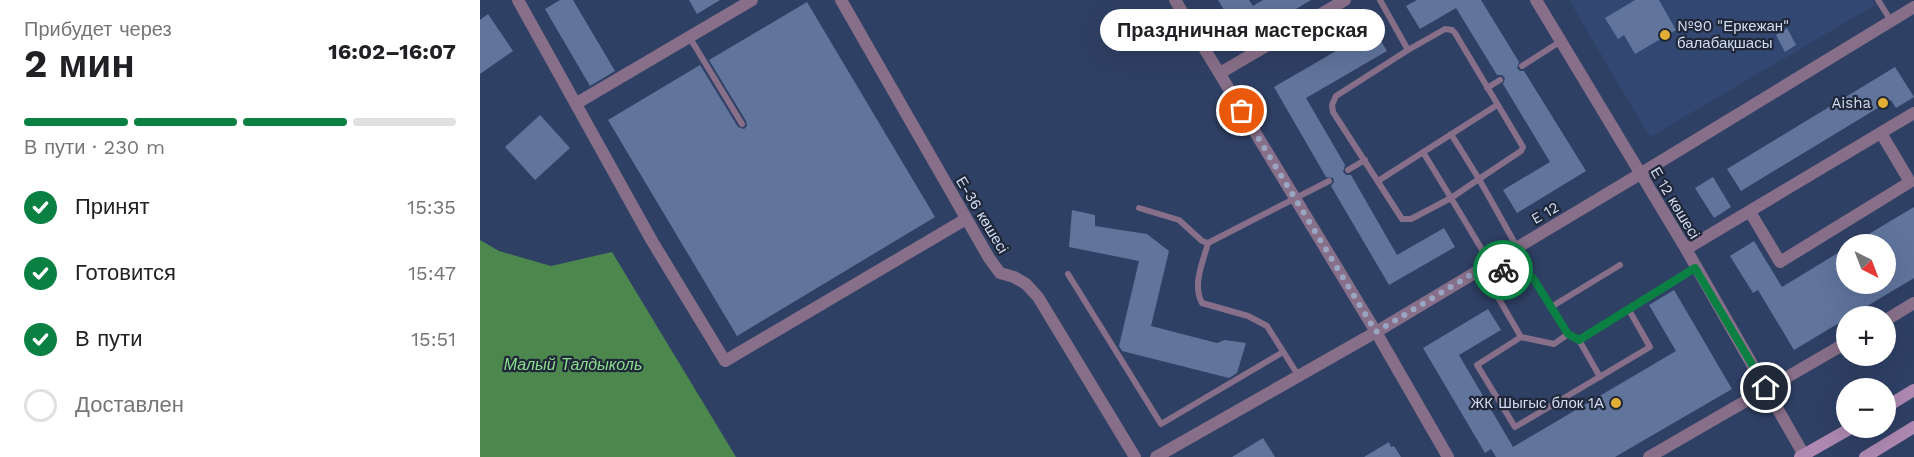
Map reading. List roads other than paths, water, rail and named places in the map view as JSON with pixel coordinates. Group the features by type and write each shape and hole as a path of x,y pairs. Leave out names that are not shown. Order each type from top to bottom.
{"main road":[{"path":"1896,401 1914,390"},
{"path":"1865,457 1914,427"},
{"path":"1802,456 1836,437"}],"street":[{"path":"518,0 652,241 725,361 966,219"},
{"path":"577,103 752,0"},
{"name":"Е-36 көшесі","path":"841,0 989,258 1000,273 1026,284 1038,297 1135,457"},
{"path":"1175,0 1376,332 1448,457"},
{"path":"1220,73 1345,0"},
{"name":"Е 12 көшесі","path":"1536,0 1686,249 1766,388 1802,456"},
{"name":"E 12","path":"1156,457 1376,332 1912,7"},
{"path":"1686,249 1914,113"},
{"path":"1750,212 1780,262 1910,182 1881,133"},
{"path":"1896,314 1914,303"},
{"path":"1649,457 1836,349"}],"lane":[{"path":"1380,0 1408,50"},
{"path":"1878,0 1891,21"},
{"path":"1445,28 1452,30 1523,147 1521,151 1450,198 1406,220 1402,219 1333,111 1333,101 1336,96 1408,50 1445,28"},
{"path":"690,38 742,124"},
{"path":"1522,66 1561,41"},
{"path":"1487,88 1500,80"},
{"path":"1378,181 1497,105"},
{"path":"1451,134 1517,247"},
{"path":"1423,152 1450,198 1493,261 1506,275 1533,278 1568,334 1579,340 1600,377"},
{"path":"1348,170 1365,160"},
{"path":"1299,376 1267,326 1257,320 1202,303 1197,285 1208,243 1329,181"},
{"path":"1139,208 1179,220 1208,243"},
{"path":"1551,308 1620,265"},
{"path":"1579,340 1695,268"},
{"path":"1068,274 1161,424 1283,352"},
{"path":"1506,275 1496,294 1521,337"},
{"path":"1568,334 1554,344 1521,337 1477,365 1515,427 1650,347 1629,310"}],"water":[{"name":"Малый Талдыколь","path":"480,240 499,251 551,266 612,252 736,457 480,457"}],"place":[{"name":"№90 \"Еркежан\" балабақшасы","path":"1665,35"},
{"name":"Aisha","path":"1883,103"},
{"name":"Праздничная мастерская","path":"1242,111"},
{"name":"ЖК Шыгыс блок 1А","path":"1616,403"}]}
